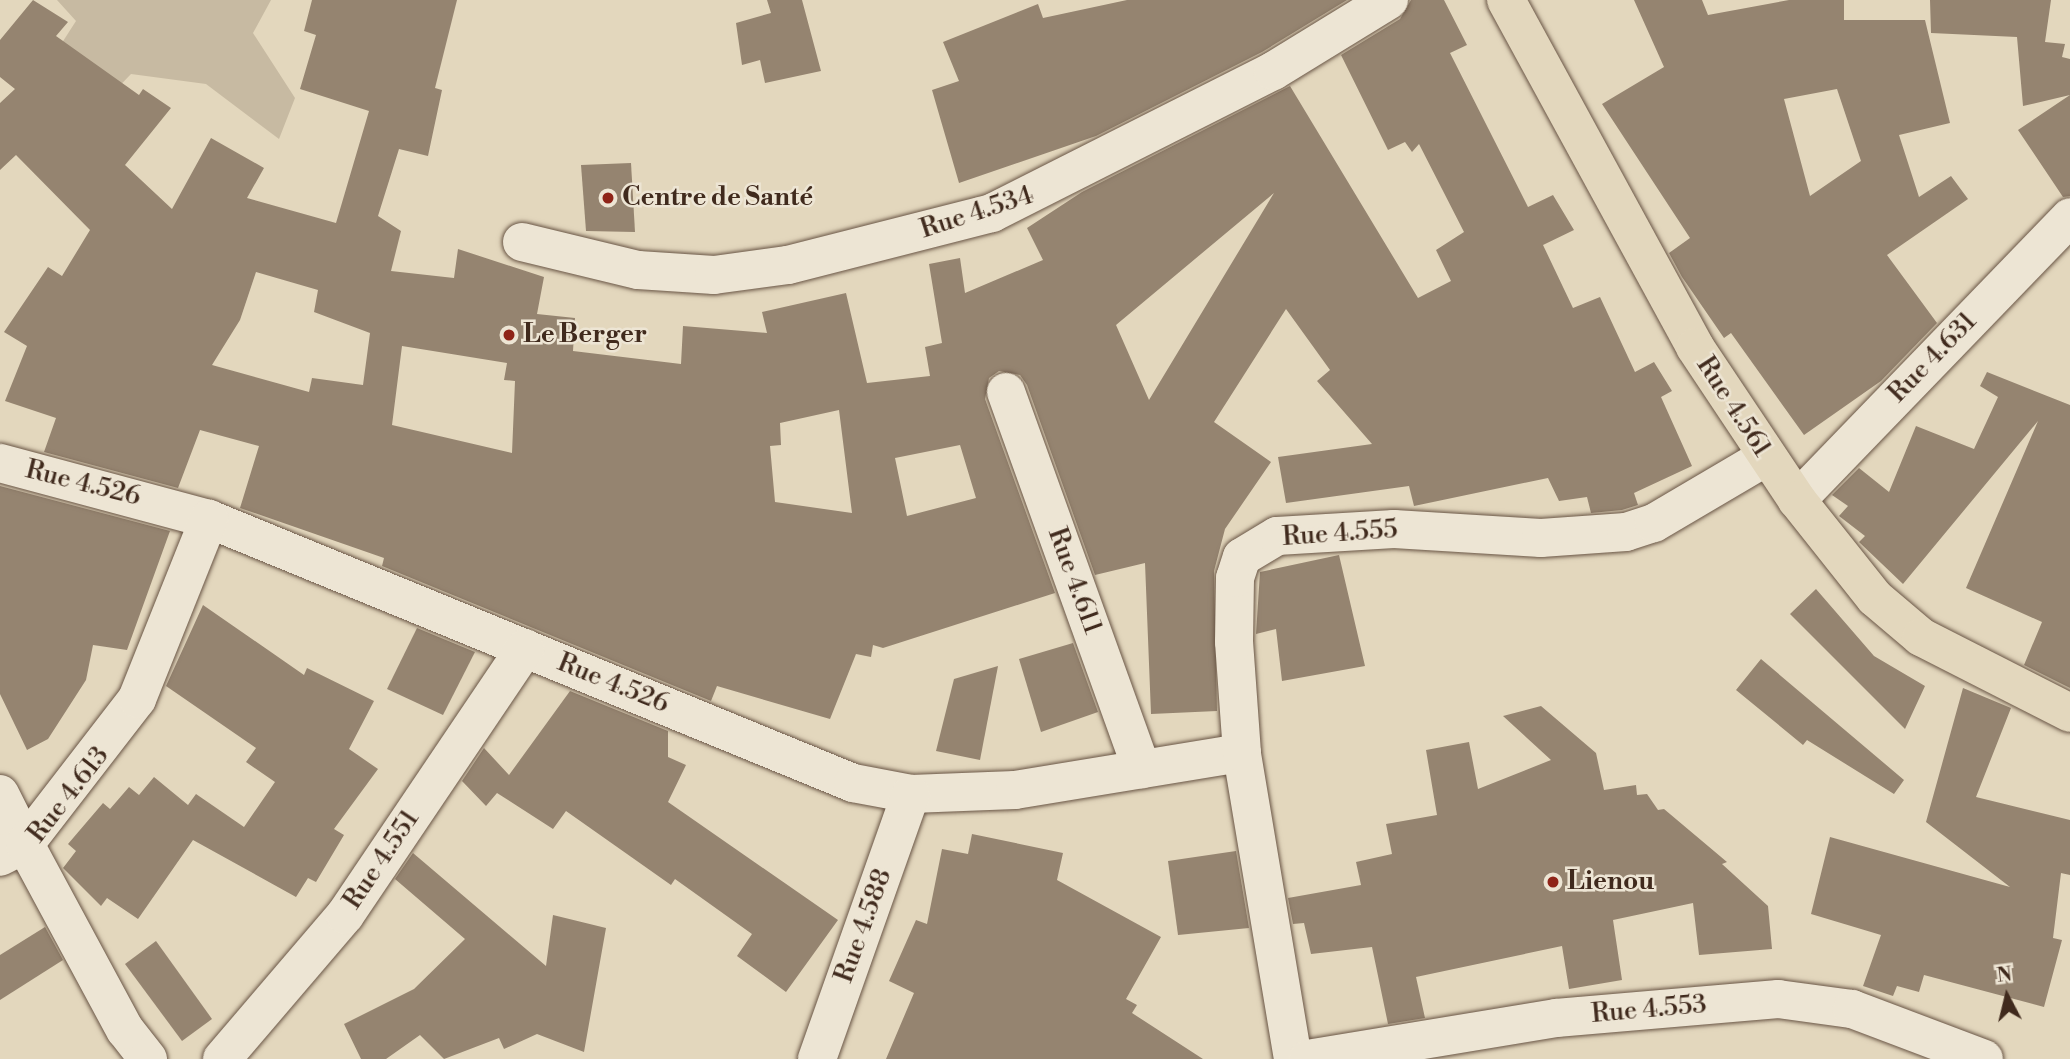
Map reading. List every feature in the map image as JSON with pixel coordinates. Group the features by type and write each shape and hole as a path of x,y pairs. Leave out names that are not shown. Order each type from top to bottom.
{"main road":[{"name":"Rue 4.561","path":"1506,0 1648,266 1766,457 1797,500 1875,598 1921,637 2070,713"}],"street":[{"name":"Rue 4.534","path":"523,242 638,270 714,275 788,265 992,214 1273,71 1389,0"},
{"name":"Rue 4.631","path":"1797,500 2070,217"},
{"name":"Rue 4.611","path":"1006,392 1142,769"},
{"name":"Rue 4.555","path":"1293,1059 1242,753 1235,578 1254,545 1277,536 1394,529 1541,538 1626,532 1654,523 1766,457"},
{"name":"Rue 4.526","path":"0,463 209,519 853,783 911,794 1015,790 1242,753"},
{"name":"Rue 4.613","path":"148,1059 125,1030 12,851 137,699 209,519"},
{"name":"Rue 4.551","path":"222,1059 345,915 524,648"},
{"path":"0,794 12,851"},
{"name":"Rue 4.588","path":"817,1059 911,794"},
{"name":"Rue 4.553","path":"1307,1059 1556,1018 1778,999 1852,1009 1984,1059"}],"shaded area":[{"path":"57,0 271,0 253,33 295,98 279,139 206,84 131,74 79,128 40,77 76,21"}],"building":[{"path":"33,0 68,22 56,36 139,95 143,89 171,108 125,165 172,209 211,138 264,168 247,198 336,223 369,111 300,89 316,35 304,31 312,0 457,0 435,88 442,90 428,156 399,149 378,216 401,231 391,271 454,278 458,249 544,277 537,314 575,318 573,351 681,364 683,326 767,333 762,312 846,293 867,383 930,376 925,347 942,343 929,264 960,258 965,293 1043,260 1027,228 1082,192 1290,86 1418,298 1451,281 1436,250 1464,232 1419,144 1412,152 1405,142 1388,150 1341,55 1400,19 1411,0 1444,0 1467,45 1450,53 1528,207 1553,195 1574,230 1543,245 1573,308 1600,297 1635,372 1654,362 1672,391 1661,397 1692,466 1634,493 1638,505 1622,510 1591,513 1587,497 1559,501 1548,478 1414,506 1409,486 1286,503 1278,457 1372,444 1317,381 1330,370 1286,309 1214,422 1271,462 1225,529 1214,571 1217,711 1151,714 1145,563 1095,575 1027,385 1020,375 999,371 989,378 985,399 1055,593 883,648 873,645 871,657 856,654 830,719 717,686 711,701 382,566 384,558 240,508 259,446 200,430 178,488 44,452 56,418 5,401 27,346 4,332 48,267 62,276 90,230 16,155 0,170 0,103 15,89 0,77 0,40","holes":["1274,193 1149,400 1116,325","256,272 318,290 314,312 370,333 363,385 312,378 309,392 212,365 240,320","402,346 507,363 504,380 515,381 512,453 392,425","839,410 852,513 775,502 770,446 781,445 780,423","960,445 976,498 907,516 895,458"]},
{"path":"767,0 802,0 821,71 765,83 760,60 742,65 736,23 771,13"},
{"path":"1127,0 1347,0 1262,52 1096,136 959,183 932,90 959,81 943,42 1038,4 1043,18"},
{"path":"1634,0 1702,0 1708,15 1789,0 1844,0 1844,20 1925,20 1950,123 1899,135 1919,197 1951,176 1968,199 1887,255 1937,323 1881,381 1804,435 1731,333 1724,338 1682,277 1669,253 1690,238 1602,104 1664,67","holes":["1837,89 1861,161 1810,196 1784,99"]},
{"path":"1930,0 2051,0 2045,42 2065,44 2062,57 2070,59 2070,95 2023,106 2017,37 1931,33"},
{"path":"2070,95 2070,196 2063,197 2018,130"},
{"name":"Centre de Santé","path":"631,163 635,232 586,231 581,165"},
{"path":"1987,372 2070,405 2070,688 2024,665 2042,622 1966,588 2038,421 1903,584 1859,542 1865,536 1839,516 1848,506 1832,495 1859,468 1889,492 1916,426 1974,449 1998,397 1980,386"},
{"path":"0,486 170,531 127,650 93,645 86,680 48,739 27,750 0,694"},
{"path":"1339,555 1365,666 1282,681 1276,629 1256,634 1260,572"},
{"path":"1816,589 1874,656 1925,686 1905,729 1790,614"},
{"path":"203,605 304,675 307,668 374,701 349,749 378,769 334,829 344,835 316,882 308,878 296,897 193,840 138,919 107,898 101,906 63,868 76,851 68,844 103,803 110,809 129,787 139,795 154,777 188,805 196,794 244,827 275,782 246,762 256,748 166,686"},
{"path":"417,628 475,652 443,715 387,689"},
{"path":"1073,643 1098,712 1041,732 1019,659"},
{"path":"1761,659 1904,780 1894,794 1807,740 1803,745 1736,690"},
{"path":"998,666 980,760 936,751 954,679"},
{"path":"1963,688 2011,708 1976,797 2070,820 2070,875 2061,873 2053,938 2062,940 2044,1007 1924,975 1919,992 1897,986 1893,996 1863,986 1881,935 1811,914 1830,837 2010,887 1926,822"},
{"path":"570,691 668,731 668,757 686,765 668,802 838,920 786,992 737,956 752,934 675,879 671,885 566,811 553,829 497,793 486,806 462,781 484,748 509,775"},
{"path":"1541,706 1596,753 1604,790 1636,785 1637,795 1647,794 1658,810 1664,809 1727,862 1722,864 1768,906 1772,949 1699,955 1693,903 1613,920 1622,980 1569,989 1562,946 1416,977 1425,1018 1388,1024 1372,947 1311,954 1304,923 1293,924 1288,898 1361,885 1356,862 1392,854 1386,824 1437,815 1426,750 1469,742 1478,789 1551,760 1503,716"},
{"path":"972,834 1063,853 1057,880 1161,937 1126,999 1137,1005 1132,1013 1203,1059 886,1059 914,993 889,981 916,920 927,924 942,849 968,854"},
{"path":"1236,851 1249,928 1178,935 1168,861"},
{"path":"413,853 546,966 553,915 606,928 584,1052 537,1034 504,1049 499,1038 444,1059 420,1035 386,1059 361,1059 344,1024 414,989 465,939 395,879"},
{"path":"45,927 63,960 0,1000 0,955"},
{"path":"156,941 212,1019 182,1041 125,964"}],"place":[{"name":"Centre de Santé","path":"608,198"},
{"name":"Le Berger","path":"509,335"},
{"name":"Lienou","path":"1553,882"}]}
